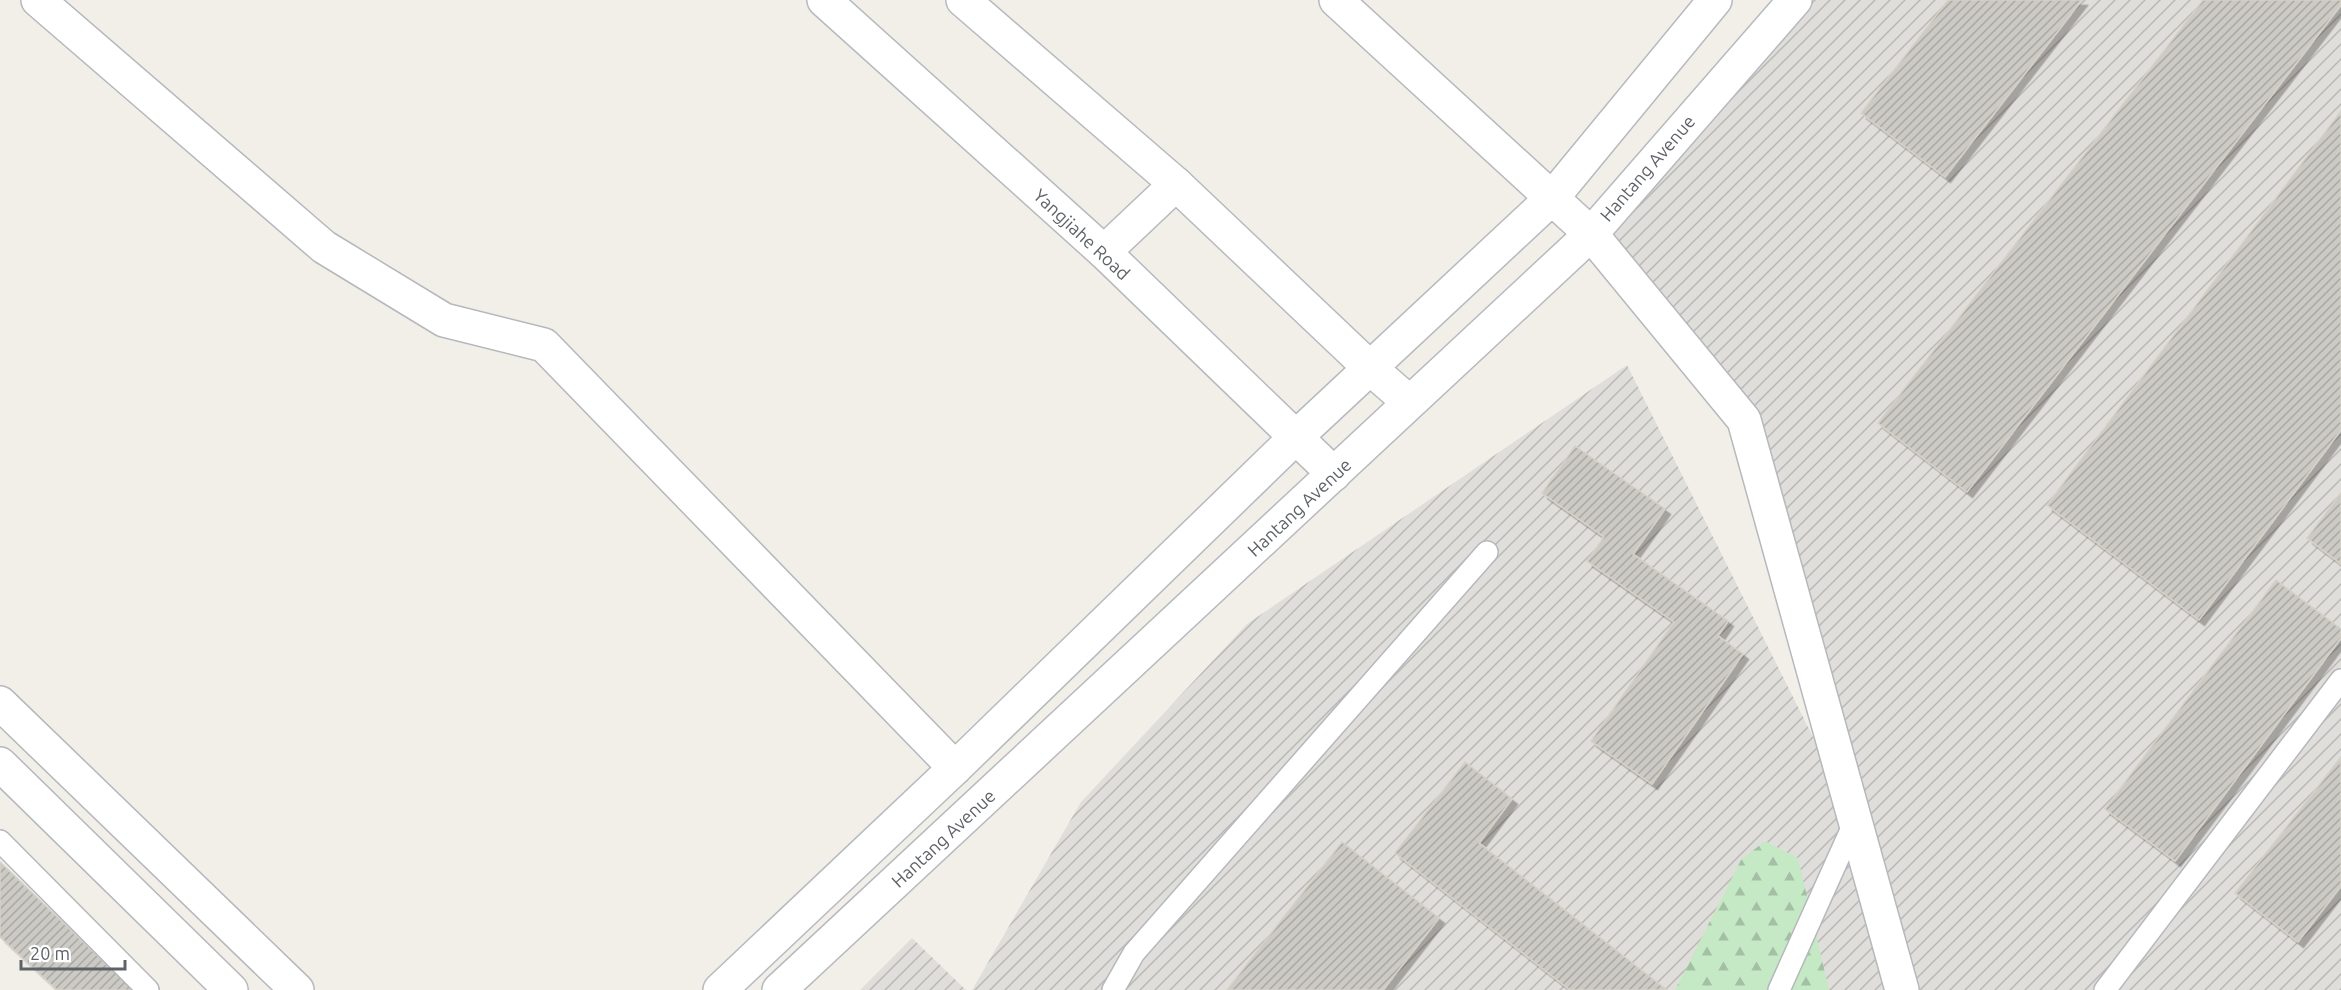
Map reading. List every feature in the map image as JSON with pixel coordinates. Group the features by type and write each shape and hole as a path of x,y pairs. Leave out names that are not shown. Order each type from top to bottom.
{"main road":[{"path":"38,0 324,246 444,320 544,345 955,768"},
{"name":"Yangjiahe Road","path":"824,0 1104,252 1334,474"},
{"path":"963,0 1176,184 1370,368 1409,402"},
{"path":"1336,0 1591,234 1744,420 1855,821 1906,985"},
{"path":"720,990 955,768 1295,438 1552,198 1715,0"},
{"name":"Hantang Avenue","path":"779,990 1591,234 1795,0"},
{"path":"1104,252 1176,184"},
{"path":"0,703 297,990"},
{"path":"0,764 231,990"}],"lane":[{"path":"1113,990 1134,953 1487,552"},
{"path":"2105,990 2341,680"},
{"path":"1779,990 1855,821"},
{"path":"0,841 148,990"}],"shaded area":[{"path":"1797,0 2341,0 2341,990 972,990 1081,802 1247,624 1627,365 1853,817 1744,420 1600,227"},
{"path":"912,938 966,990 860,990"}],"green space":[{"path":"1765,841 1798,858 1829,990 1675,990 1741,860"}],"building":[{"path":"1948,0 2082,0 1945,177 1861,113"},
{"path":"2203,0 2341,0 2341,5 1967,492 1878,423"},
{"path":"2341,111 2341,430 2199,620 2047,505"},
{"path":"1575,446 1665,509 1633,554 1728,621 1718,636 1743,654 1652,784 1591,741 1674,622 1587,561 1604,537 1542,493"},
{"path":"2341,493 2341,564 2307,538"},
{"path":"2276,580 2341,629 2341,638 2175,861 2105,809"},
{"path":"2341,757 2341,886 2298,942 2235,893"},
{"path":"1465,762 1512,799 1479,843 1667,990 1570,990 1395,853"},
{"path":"1342,842 1439,918 1383,990 1227,990"},
{"path":"0,862 133,990 57,990 0,937"}]}
